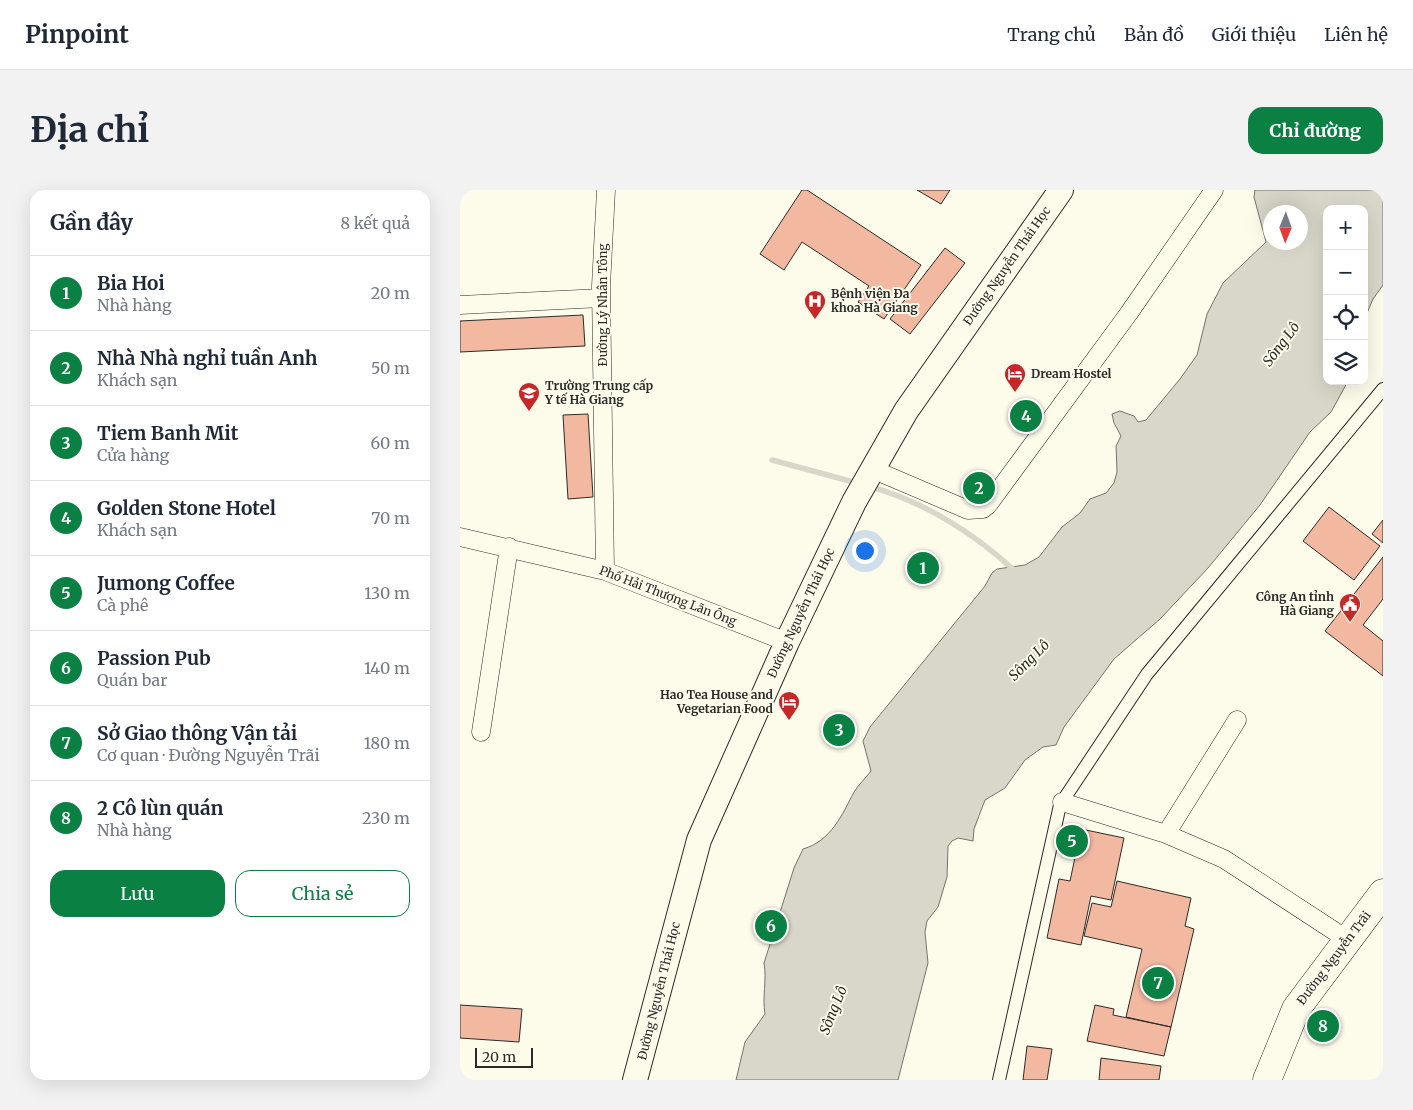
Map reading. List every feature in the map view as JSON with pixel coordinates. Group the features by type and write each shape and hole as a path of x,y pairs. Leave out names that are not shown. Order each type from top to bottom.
{"main road":[{"name":"Đường Nguyễn Thái Học","path":"635,1080 699,840 787,642 854,502 906,411 1061,190"},
{"name":"Đường Nguyễn Trãi","path":"1267,1080 1296,1009 1383,893"}],"street":[{"name":"Đường Lý Nhân Tông","path":"605,571 601,298 606,190"},
{"path":"871,471 968,510 983,509 988,505 1117,328 1214,190"},
{"path":"460,305 601,298"},
{"path":"999,1080 1062,802 1147,674 1383,389"},
{"name":"Phố Hải Thượng Lãn Ông","path":"460,537 605,571 787,642"},
{"path":"480,732 509,547"},
{"path":"1166,834 1237,720"},
{"path":"1062,802 1166,834 1224,860 1348,940"}],"water":[{"name":"Sông Lô","path":"1255,190 1383,190 1383,285 1373,299 1368,311 1368,205 1323,205 1323,385 1346,385 1331,412 1310,432 1260,505 1208,568 1160,619 1114,659 1064,727 1056,745 1043,747 1025,760 1005,788 985,800 974,829 973,841 958,838 948,846 947,877 938,907 927,921 925,932 928,963 898,1080 736,1080 745,1042 765,1014 764,963 794,868 803,849 813,845 828,834 856,789 871,771 863,741 870,727 985,586 992,573 997,569 1025,565 1039,557 1062,527 1080,513 1090,499 1106,493 1114,483 1117,472 1116,446 1121,436 1114,423 1112,414 1120,411 1134,416 1138,422 1146,420 1197,355 1207,314 1223,283 1263,245 1263,250 1308,250 1308,205 1263,205 1263,231 1254,197"}],"building":[{"path":"802,190 807,190 921,265 884,319 858,302 869,286 802,242 784,270 760,254"},
{"path":"917,190 950,190 941,204"},
{"path":"945,248 965,263 910,334 890,319"},
{"path":"583,315 585,346 460,352 460,321"},
{"path":"588,414 593,497 568,499 563,415"},
{"path":"1329,507 1380,546 1354,580 1303,541"},
{"path":"1383,520 1383,543 1372,534"},
{"path":"1383,557 1383,599 1363,625 1383,641 1383,676 1325,631"},
{"path":"1081,829 1124,838 1111,900 1091,896 1081,945 1047,938 1059,879 1070,881"},
{"path":"1117,881 1191,898 1185,926 1194,929 1171,1027 1126,1017 1142,949 1084,936 1092,903 1111,907"},
{"path":"460,1005 522,1009 519,1042 460,1038"},
{"path":"1095,1005 1114,1009 1113,1015 1171,1027 1164,1056 1087,1041"},
{"path":"1027,1046 1052,1049 1047,1080 1023,1080"},
{"path":"1101,1058 1161,1066 1159,1080 1099,1080"}],"waterway":[{"path":"772,460 857,483"},
{"path":"868,486 888,492 928,509 965,531 1015,571"}],"place":[{"name":"Bệnh viện Đa khoa Hà Giang","path":"815,320"},
{"name":"Dream Hostel","path":"1015,393"},
{"name":"Trường Trung cấp Y tế Hà Giang","path":"529,412"},
{"name":"Golden Stone Hotel","path":"1026,416"},
{"name":"Nhà Nhà nghỉ tuần Anh","path":"979,488"},
{"name":"Bia Hoi","path":"923,568"},
{"name":"Công An tỉnh Hà Giang","path":"1350,623"},
{"name":"Hao Tea House and Vegetarian Food","path":"789,721"},
{"name":"Tiem Banh Mit","path":"839,730"},
{"name":"Jumong Coffee","path":"1072,841"},
{"name":"Passion Pub","path":"771,926"},
{"name":"Sở Giao thông Vận tải","path":"1158,983"},
{"name":"2 Cô lùn quán","path":"1323,1026"}]}
